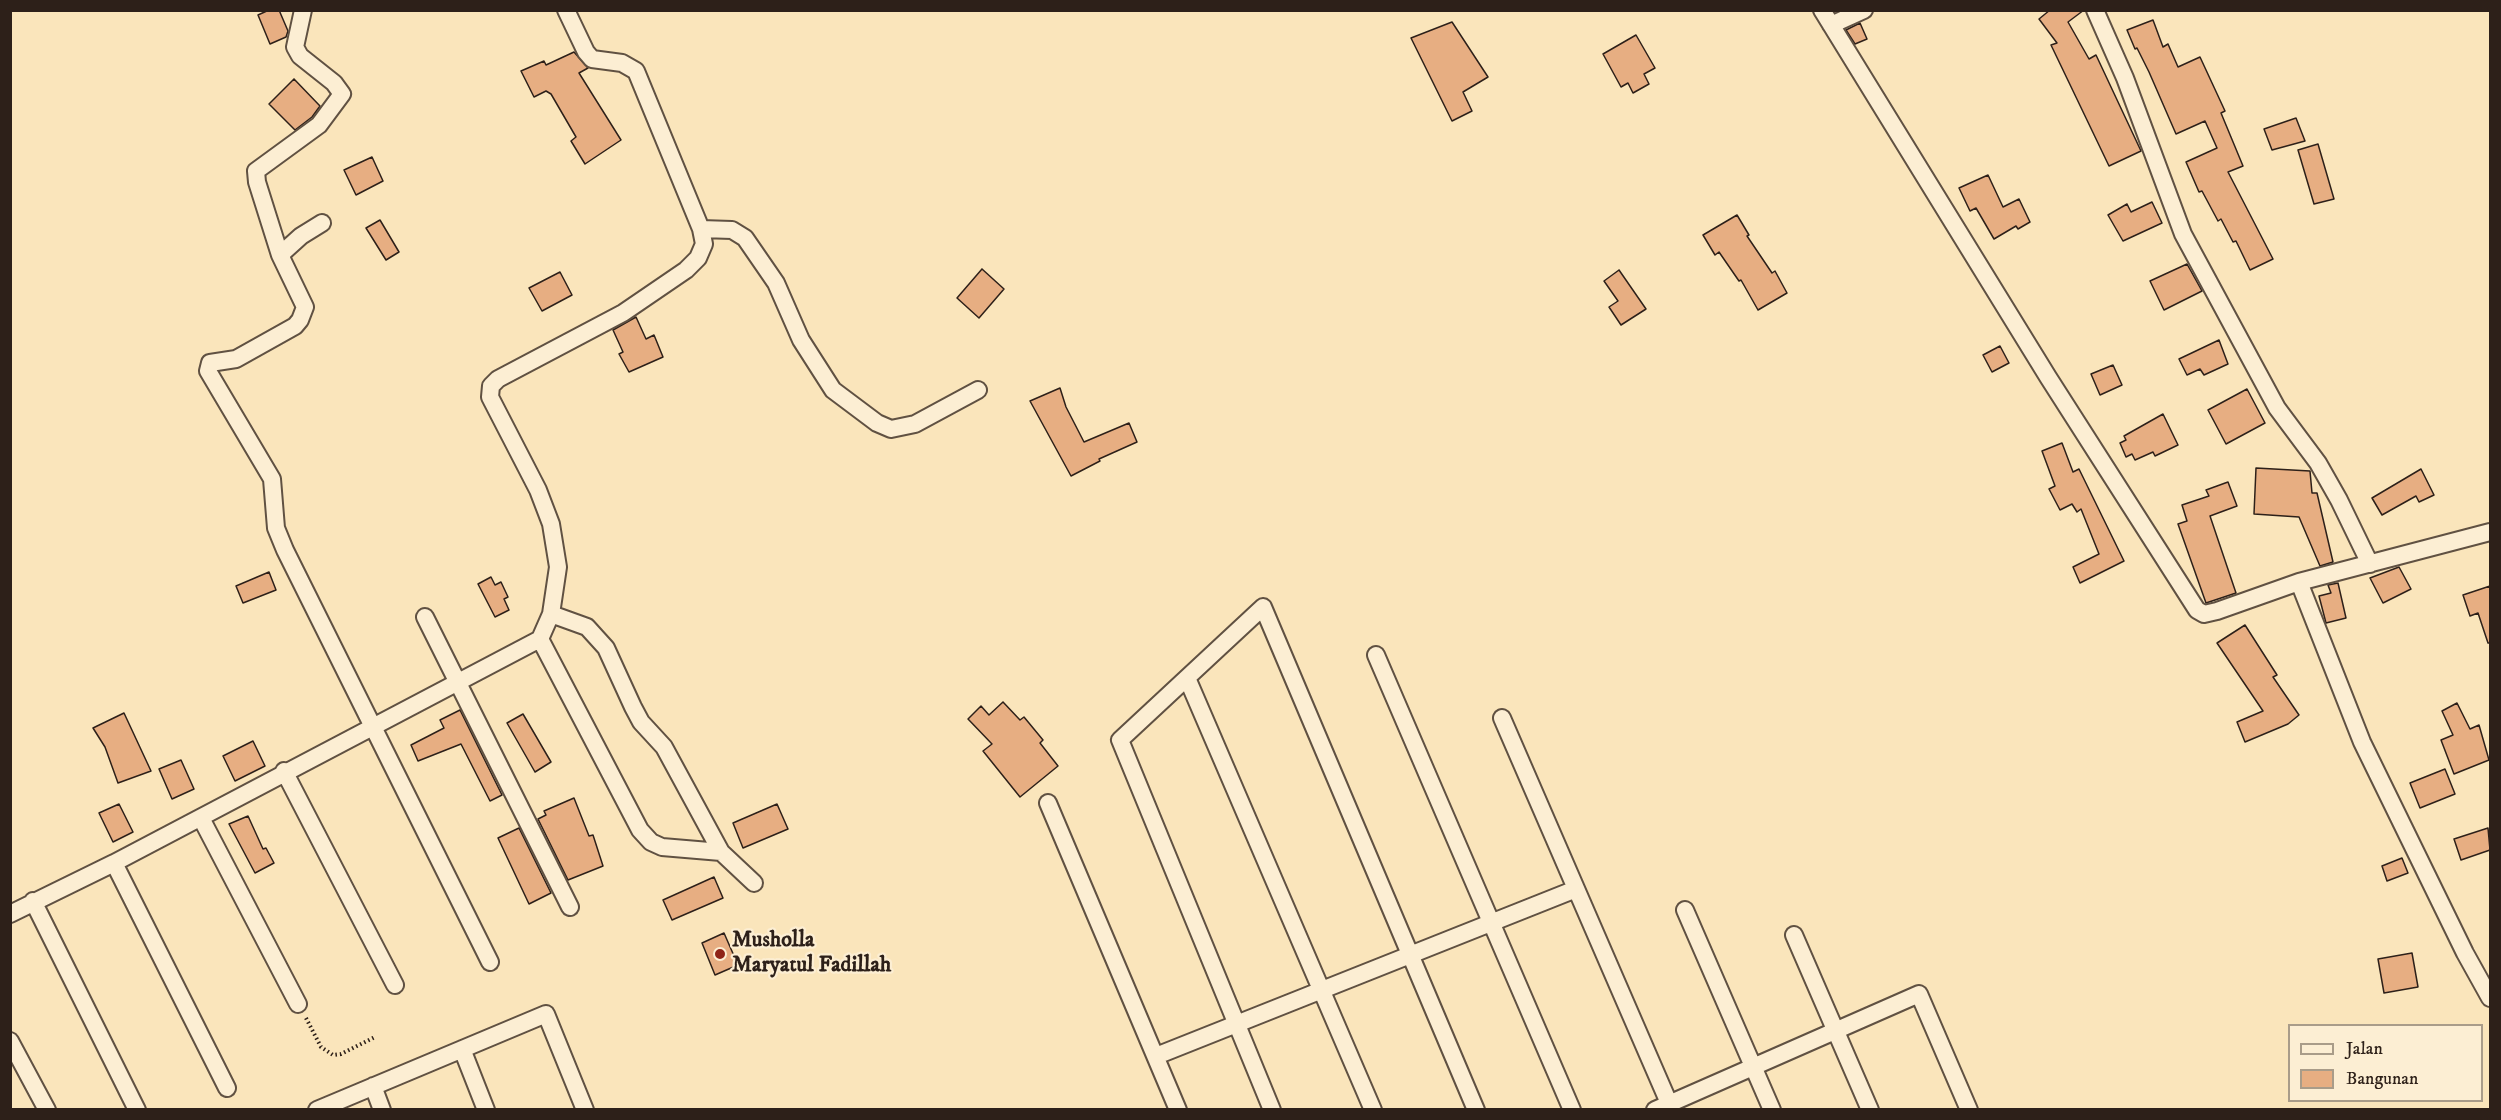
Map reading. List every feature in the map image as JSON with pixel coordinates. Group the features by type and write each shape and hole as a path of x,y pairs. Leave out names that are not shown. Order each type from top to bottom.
{"street":[{"path":"303,10 295,47 300,56 334,83 342,94 319,125 256,171 257,182 280,255 305,307 304,313 295,326 236,359 210,363 208,371 273,479 276,528 285,550 490,962"},
{"path":"10,914 201,818 284,771 540,639 551,614 558,567 551,524 538,490 490,397 491,386 498,379 623,313 686,270 698,258 704,243 701,229 636,70 622,63 592,59 566,10"},
{"path":"1822,10 2048,377 2197,610 2204,614 2217,611 2299,582 2490,532"},
{"path":"1831,25 1864,10"},
{"path":"2095,10 2125,78 2183,234 2277,408 2318,463 2339,500 2370,564"},
{"path":"280,255 301,236 322,223"},
{"path":"701,229 732,230 746,238 776,283 801,340 833,390 877,423 891,429 915,424 978,390"},
{"path":"2299,582 2362,742 2465,953 2490,998"},
{"path":"1272,1110 1239,1023 1120,740 1263,607 1476,1110"},
{"path":"551,614 587,627 606,648 641,722 664,747 721,852 754,883"},
{"path":"425,617 455,682 570,907"},
{"path":"540,639 640,830 651,842 662,847 721,852"},
{"path":"1376,655 1572,1110"},
{"path":"1187,678 1373,1110"},
{"path":"1502,718 1576,889 1665,1107 1919,994 1969,1110"},
{"path":"284,771 395,985"},
{"path":"1048,803 1179,1110"},
{"path":"201,818 298,1004"},
{"path":"114,863 227,1088"},
{"path":"1156,1056 1576,889"},
{"path":"33,901 137,1110"},
{"path":"1685,909 1772,1110"},
{"path":"1794,935 1870,1110"},
{"path":"317,1110 546,1014 585,1110"},
{"path":"10,1041 47,1110"},
{"path":"462,1049 486,1110"},
{"path":"373,1086 382,1110"}],"path":[{"path":"298,1004 326,1052 341,1054 375,1037"}],"building":[{"path":"269,10 279,10 288,31 286,37 270,44 258,15"},
{"path":"2050,10 2084,10 2068,22 2089,59 2096,55 2141,151 2109,166 2051,45 2057,43 2039,19"},
{"path":"2153,20 2163,47 2168,44 2178,67 2200,57 2225,111 2221,113 2243,166 2228,172 2273,259 2250,270 2236,241 2233,242 2221,219 2218,221 2202,191 2199,192 2186,162 2217,148 2205,121 2176,134 2149,72 2127,30"},
{"path":"1452,22 1488,77 1463,92 1472,111 1452,121 1411,38"},
{"path":"1860,23 1867,39 1855,44 1846,30"},
{"path":"1636,35 1655,68 1644,74 1649,84 1633,93 1628,83 1621,87 1603,54"},
{"path":"574,52 588,68 579,73 621,140 585,164 571,141 576,137 551,94 546,91 534,97 521,71 544,61 546,65"},
{"path":"294,79 320,106 312,117 295,130 269,104"},
{"path":"2296,118 2305,141 2272,150 2264,129"},
{"path":"2318,144 2334,199 2314,204 2298,150"},
{"path":"372,157 383,181 356,195 344,170"},
{"path":"1988,175 2003,207 2019,199 2030,222 2018,229 2016,226 1994,239 1976,208 1970,211 1959,188"},
{"path":"2152,202 2162,223 2123,241 2108,215 2127,204 2131,212"},
{"path":"1737,215 1749,235 1747,236 1772,273 1775,271 1787,293 1758,310 1741,280 1739,281 1719,252 1715,255 1703,235"},
{"path":"380,220 399,252 386,260 366,228"},
{"path":"2187,264 2202,291 2164,310 2150,281"},
{"path":"982,269 1004,289 979,318 957,298"},
{"path":"1619,270 1646,309 1621,325 1609,307 1618,301 1604,281"},
{"path":"560,272 572,295 542,311 529,288"},
{"path":"636,317 646,339 654,335 663,357 629,372 619,354 623,352 613,330"},
{"path":"2219,340 2228,364 2204,375 2200,369 2187,375 2179,359"},
{"path":"2000,346 2009,363 1992,372 1983,355"},
{"path":"2113,365 2122,385 2100,395 2091,374"},
{"path":"1060,388 1066,407 1084,442 1129,423 1137,442 1099,459 1100,461 1071,476 1030,401"},
{"path":"2247,389 2265,423 2226,444 2208,410"},
{"path":"2163,414 2178,445 2155,456 2153,452 2135,460 2132,454 2126,457 2120,443 2126,440 2124,436"},
{"path":"2062,443 2073,472 2079,469 2124,561 2080,583 2073,567 2099,554 2081,509 2077,512 2072,504 2060,510 2049,489 2055,486 2042,451"},
{"path":"2256,468 2310,471 2312,493 2317,493 2333,562 2320,566 2299,517 2254,514"},
{"path":"2421,469 2434,495 2419,502 2416,496 2382,515 2372,498"},
{"path":"2228,482 2237,506 2210,516 2236,593 2206,603 2178,524 2187,521 2182,505 2209,496 2206,490"},
{"path":"2399,567 2411,589 2383,603 2370,578"},
{"path":"269,572 276,590 243,603 236,586"},
{"path":"491,577 495,585 501,582 508,597 504,599 509,610 495,617 478,584"},
{"path":"2338,583 2346,618 2326,623 2319,596 2331,593 2328,585"},
{"path":"2490,586 2490,643 2488,643 2478,613 2470,616 2463,595"},
{"path":"2245,625 2277,675 2273,677 2299,715 2288,724 2245,742 2237,722 2263,711 2217,643"},
{"path":"1003,702 1020,720 1024,717 1043,740 1040,743 1058,766 1020,797 983,751 992,744 968,719 981,706 989,715"},
{"path":"2457,703 2470,729 2479,725 2489,760 2454,774 2441,740 2453,735 2442,711"},
{"path":"460,710 502,795 490,801 461,744 418,761 411,745 444,728 440,720"},
{"path":"124,713 151,771 118,783 105,747 93,728"},
{"path":"523,714 551,762 535,772 507,723"},
{"path":"253,741 265,766 235,781 223,756"},
{"path":"181,760 194,789 172,799 159,769"},
{"path":"2445,769 2455,794 2420,808 2410,783"},
{"path":"574,798 589,836 593,835 603,866 568,880 538,819 546,815 544,811"},
{"path":"119,804 133,832 113,842 99,813"},
{"path":"777,804 788,829 743,848 733,823"},
{"path":"248,816 263,849 266,848 274,863 255,873 229,824"},
{"path":"519,828 551,893 529,904 498,838"},
{"path":"2488,828 2490,850 2461,860 2454,839"},
{"path":"2402,858 2408,873 2387,881 2382,866"},
{"path":"714,877 723,898 672,920 663,900"},
{"name":"Musholla Maryatul Fadillah","path":"724,933 738,965 715,975 702,943"},
{"path":"2412,953 2418,987 2384,993 2378,959"}],"place":[{"name":"Musholla Maryatul Fadillah","path":"720,954"}]}
